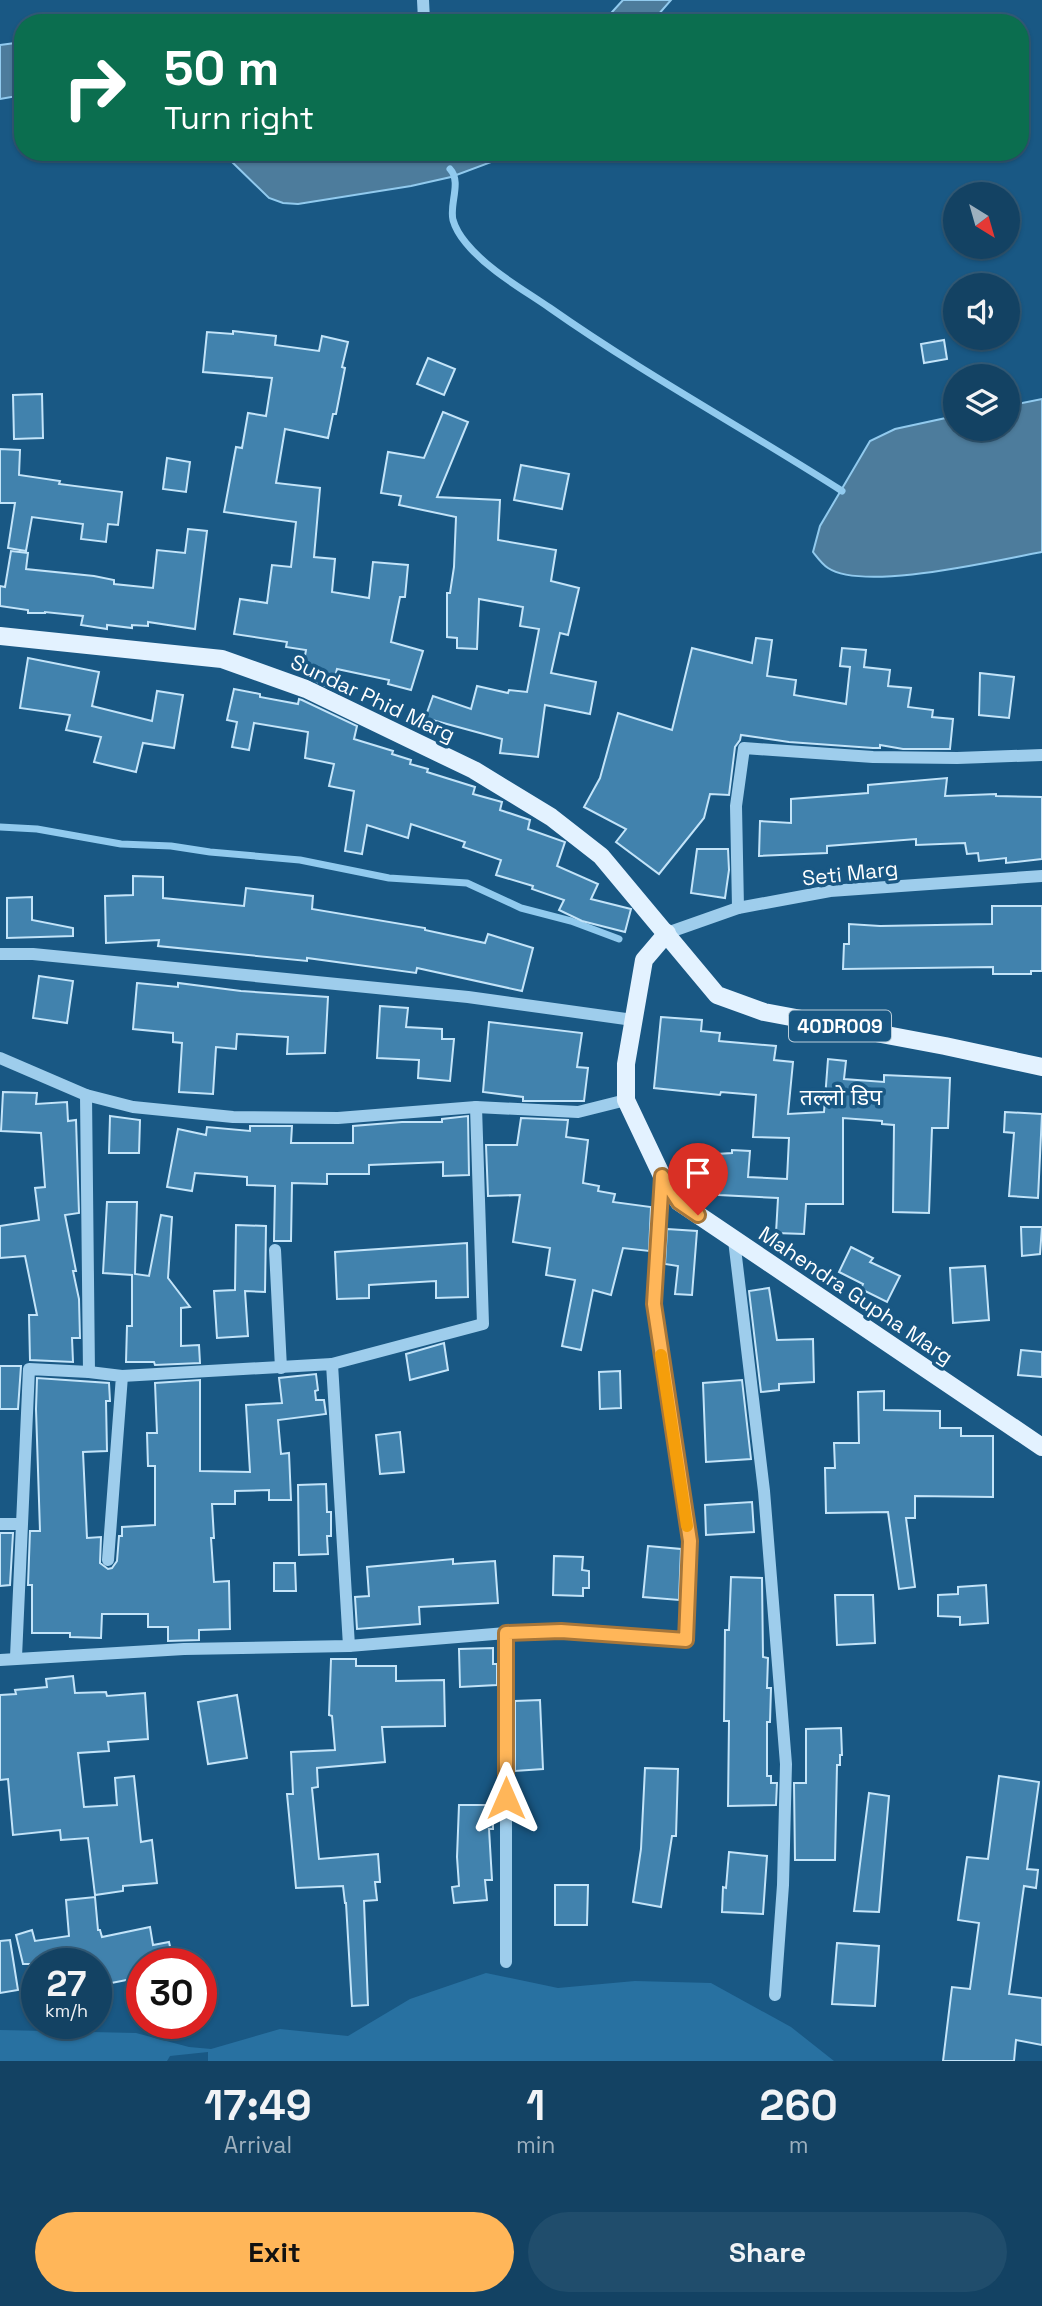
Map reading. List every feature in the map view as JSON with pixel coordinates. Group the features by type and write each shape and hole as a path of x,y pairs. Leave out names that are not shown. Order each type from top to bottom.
{"main road":[{"name":"Sundar Phid Marg","path":"0,636 222,659 306,689 474,770 551,817 601,856 667,933"},
{"name":"Mahendra Gupha Marg","path":"667,933 644,960 626,1064 626,1100 662,1176 679,1202 1042,1447"},
{"name":"40DR009","path":"667,933 718,995 764,1012 1042,1067"}],"street":[{"path":"738,908 736,806 744,748 873,757 1042,755"},
{"name":"Seti Marg","path":"667,933 738,908 830,891 1042,876"},
{"path":"0,954 33,954 415,992 633,1020"},
{"path":"0,1058 86,1095 133,1107 233,1117 338,1118 476,1107 578,1112 626,1100"},
{"path":"86,1095 89,1372"},
{"path":"16,1657 29,1369 122,1376 332,1364 483,1324 476,1107"},
{"path":"0,1660 16,1657 184,1650 349,1647 506,1633 561,1631 686,1640 690,1541 654,1304 662,1176"},
{"path":"734,1240 764,1491 786,1764 783,1885 775,1994"},
{"path":"275,1250 281,1368"},
{"path":"332,1364 349,1647"},
{"path":"108,1560 122,1376"},
{"path":"0,1524 20,1524"},
{"path":"506,1633 506,1962"}],"shaded area":[{"path":"623,0 671,0 659,14 610,14"},
{"path":"14,43 14,97 0,99 0,45"},
{"path":"231,161 494,161 451,177 411,186 298,204 269,198"},
{"path":"1042,399 1042,552 932,572 870,577 846,575 828,568 813,552 820,526 870,441 895,429 943,419 943,441 1020,441 1020,404"},
{"path":"486,1973 558,1988 635,1981 711,1983 791,2027 834,2061 208,2061 208,2052 170,2056 167,2061 0,2061 0,2030 21,2030 21,2039 112,2039 112,2032 126,2033 126,2039 159,2039 189,2047 211,2049 280,2029 348,2036 410,1999"}],"building":[{"path":"233,331 276,336 275,345 319,351 322,336 348,342 336,414 333,414 328,438 285,429 276,483 320,488 314,557 335,559 332,592 369,598 373,562 408,565 405,597 400,597 391,642 423,651 411,690 388,684 389,680 337,669 332,689 304,676 306,650 286,647 287,642 234,634 240,599 267,603 272,565 291,567 296,522 224,512 236,447 242,448 248,413 266,416 272,378 203,372 207,332 233,334"},
{"path":"943,340 947,359 924,363 921,344"},
{"path":"428,358 455,369 444,395 417,384"},
{"path":"42,394 43,438 14,439 13,395"},
{"path":"443,412 468,422 437,497 500,500 498,540 556,550 551,581 579,588 568,635 560,633 551,673 596,682 590,714 545,705 538,757 500,753 502,739 425,718 433,696 471,709 477,686 508,693 509,690 527,692 539,629 520,626 523,607 479,599 477,649 457,648 457,638 447,637 447,593 450,593 454,567 456,517 399,505 401,496 381,493 388,452 424,458"},
{"path":"0,449 20,450 19,475 60,481 59,484 122,492 118,525 108,524 106,542 81,539 83,524 32,517 26,551 8,548 15,503 0,503"},
{"path":"167,458 190,462 186,492 163,489"},
{"path":"521,465 569,474 562,509 514,500"},
{"path":"188,529 207,531 195,629 148,622 148,626 132,625 132,628 107,625 107,629 81,625 83,616 28,613 28,610 0,606 0,586 5,587 11,551 28,553 26,569 94,576 114,580 114,584 153,588 157,550 185,553"},
{"path":"756,638 772,640 767,676 796,680 794,695 846,704 850,667 840,666 842,648 866,650 864,667 890,670 888,686 911,688 908,707 933,710 932,717 953,719 950,749 903,749 880,745 880,748 873,748 789,742 741,735 735,747 729,795 710,794 704,818 659,874 616,842 626,829 584,807 600,778 618,713 672,730 692,648 752,663"},
{"path":"28,658 99,672 92,706 152,721 157,691 183,695 174,748 143,743 136,772 94,762 101,737 66,730 70,715 20,708"},
{"path":"980,673 1014,677 1009,718 979,715"},
{"path":"234,689 298,704 299,699 302,700 357,726 354,739 393,751 392,754 411,760 410,764 428,769 427,772 475,787 473,794 502,802 500,810 530,820 528,829 565,842 557,866 598,884 591,899 631,909 625,932 582,921 559,910 564,900 532,889 533,886 496,875 501,860 463,847 465,842 411,824 408,838 367,825 362,854 345,851 354,791 329,786 334,764 305,758 308,732 254,723 249,750 232,747 237,722 227,720"},
{"path":"947,778 945,796 996,794 1042,797 1042,859 1006,863 1006,858 979,861 978,853 967,854 965,843 916,845 916,839 827,846 827,853 759,856 760,821 791,823 791,799 868,793 868,785"},
{"path":"697,849 728,849 729,870 725,898 691,893"},
{"path":"133,876 163,877 163,898 244,906 246,888 313,896 312,909 425,928 485,943 488,934 533,948 522,991 417,968 416,973 307,958 307,961 158,946 159,940 106,943 105,896 133,895"},
{"path":"32,897 32,920 73,928 73,936 7,938 7,898"},
{"path":"992,906 1042,906 1042,971 1031,971 1031,974 993,974 993,967 843,969 844,944 849,944 849,924 992,924"},
{"path":"39,976 73,981 67,1023 33,1018"},
{"path":"137,983 178,987 178,983 241,991 328,997 325,1053 287,1054 288,1037 237,1034 236,1049 216,1047 213,1094 179,1092 182,1043 173,1042 173,1033 133,1029"},
{"path":"380,1006 408,1008 406,1027 442,1029 442,1039 454,1039 450,1081 418,1078 419,1060 377,1058"},
{"path":"661,1017 702,1020 701,1031 720,1033 719,1041 776,1046 774,1060 793,1062 788,1114 824,1112 828,1059 846,1061 844,1079 884,1082 884,1075 950,1078 948,1128 932,1128 929,1213 893,1212 894,1125 882,1124 882,1121 843,1118 843,1204 806,1204 804,1234 776,1233 778,1198 719,1195 720,1181 702,1182 700,1155 732,1153 732,1150 750,1151 748,1177 787,1179 789,1138 753,1137 756,1095 721,1092 720,1095 654,1088"},
{"path":"489,1022 582,1033 577,1067 588,1068 584,1101 523,1101 523,1097 483,1092"},
{"path":"3,1092 37,1093 36,1104 67,1102 68,1121 76,1120 79,1213 65,1215 79,1299 80,1338 72,1338 73,1362 30,1360 29,1315 37,1315 25,1256 0,1258 0,1226 39,1220 35,1188 45,1187 41,1133 1,1131"},
{"path":"1005,1112 1042,1114 1038,1198 1009,1196 1014,1133 1004,1132"},
{"path":"110,1116 140,1120 139,1153 109,1153"},
{"path":"468,1116 469,1175 443,1176 443,1162 369,1165 369,1174 327,1174 327,1184 292,1183 291,1241 274,1241 275,1186 247,1185 247,1177 195,1173 192,1191 167,1187 178,1129 206,1135 207,1127 250,1131 250,1126 292,1126 291,1143 353,1143 353,1126 442,1122 442,1119"},
{"path":"521,1118 568,1120 566,1137 588,1140 583,1183 599,1186 598,1191 615,1194 613,1202 651,1207 649,1251 623,1248 611,1295 593,1290 581,1350 562,1346 575,1280 546,1275 550,1248 513,1242 520,1195 488,1196 486,1145 517,1145"},
{"path":"107,1202 137,1202 135,1274 149,1276 161,1215 172,1217 168,1278 190,1307 181,1308 181,1346 199,1345 200,1363 155,1365 154,1362 126,1362 127,1326 132,1326 132,1275 103,1273"},
{"path":"236,1225 266,1226 265,1292 245,1291 248,1336 217,1338 214,1291 235,1290"},
{"path":"1021,1227 1042,1227 1040,1254 1022,1256"},
{"path":"667,1229 697,1231 692,1295 675,1294 678,1266 665,1264"},
{"path":"467,1243 468,1297 436,1298 436,1281 369,1285 369,1298 337,1299 335,1252"},
{"path":"851,1247 873,1258 870,1262 900,1276 887,1302 861,1289 863,1284 839,1272"},
{"path":"985,1266 989,1320 953,1323 950,1268"},
{"path":"769,1288 777,1340 813,1339 814,1382 779,1384 779,1390 761,1392 749,1291"},
{"path":"444,1343 448,1370 410,1380 406,1354"},
{"path":"1021,1350 1042,1352 1042,1377 1018,1375"},
{"path":"0,1366 21,1366 18,1409 0,1409"},
{"path":"620,1371 621,1408 600,1409 599,1372"},
{"path":"316,1374 316,1400 324,1400 326,1414 278,1420 281,1454 289,1453 291,1500 269,1500 269,1490 235,1491 235,1504 212,1504 214,1582 229,1581 230,1629 199,1630 199,1640 168,1641 168,1627 148,1627 148,1614 102,1614 101,1638 70,1637 70,1633 32,1633 32,1585 28,1585 30,1531 40,1531 37,1378 109,1383 110,1401 106,1401 107,1451 83,1452 87,1538 101,1537 100,1563 108,1569 117,1561 122,1527 155,1525 155,1466 148,1466 147,1433 157,1433 155,1383 200,1380 200,1471 250,1472 246,1405 282,1403 279,1378"},
{"path":"742,1380 751,1459 706,1462 703,1383"},
{"path":"884,1391 884,1410 940,1411 940,1428 961,1428 961,1436 993,1436 993,1497 915,1496 915,1518 906,1518 915,1587 899,1589 888,1512 826,1513 825,1468 835,1468 834,1443 859,1443 858,1392"},
{"path":"400,1432 404,1472 380,1474 376,1435"},
{"path":"326,1484 327,1512 331,1512 331,1536 327,1536 328,1554 299,1555 298,1485"},
{"path":"752,1502 754,1532 706,1535 705,1505"},
{"path":"0,1533 13,1533 10,1585 0,1586"},
{"path":"648,1546 681,1549 679,1600 643,1597"},
{"path":"554,1556 583,1557 582,1570 589,1571 589,1588 583,1588 583,1596 553,1595"},
{"path":"453,1559 453,1564 495,1561 498,1603 419,1607 420,1624 357,1629 355,1597 369,1596 367,1567"},
{"path":"274,1563 295,1563 296,1591 274,1591"},
{"path":"731,1577 762,1578 763,1657 768,1658 767,1688 771,1688 770,1722 767,1722 767,1776 771,1776 771,1783 777,1783 776,1805 728,1806 729,1721 724,1721 725,1630 729,1630"},
{"path":"986,1585 988,1623 960,1625 960,1617 938,1616 938,1595 958,1594 958,1587"},
{"path":"835,1595 873,1595 875,1643 837,1645"},
{"path":"493,1648 493,1664 497,1664 497,1685 460,1687 459,1649"},
{"path":"331,1659 356,1659 356,1666 396,1666 396,1681 444,1680 445,1726 382,1727 385,1762 317,1768 318,1787 312,1788 319,1859 378,1854 380,1882 375,1882 377,1900 364,1901 368,2005 352,2006 343,1886 296,1888 287,1794 293,1794 291,1752 335,1750 332,1716 329,1715"},
{"path":"73,1676 75,1693 106,1692 107,1696 145,1693 148,1739 108,1742 109,1751 78,1753 84,1807 117,1805 115,1778 134,1776 141,1842 152,1840 157,1883 123,1886 123,1891 95,1895 88,1838 61,1840 60,1830 13,1835 8,1779 0,1780 0,1695 16,1694 15,1690 47,1687 46,1679"},
{"path":"237,1695 247,1758 208,1764 198,1702"},
{"path":"540,1700 543,1769 515,1771 515,1701"},
{"path":"841,1728 842,1755 840,1765 837,1765 835,1860 795,1860 794,1783 806,1783 806,1729"},
{"path":"645,1768 678,1769 676,1836 672,1836 661,1907 633,1902 641,1849"},
{"path":"999,1776 1039,1782 1027,1869 1038,1870 1036,1888 1024,1886 1009,1994 1042,1998 1042,2045 1016,2040 1014,2061 943,2061 952,1987 970,1989 979,1923 958,1920 967,1857 988,1859"},
{"path":"869,1793 889,1796 879,1912 854,1911"},
{"path":"459,1805 493,1805 493,1829 489,1829 492,1880 485,1880 487,1900 454,1903 452,1887 459,1886"},
{"path":"729,1852 767,1856 763,1914 722,1912"},
{"path":"555,1885 588,1885 587,1925 555,1925"},
{"path":"95,1897 98,1930 102,1937 150,1927 153,1945 169,1942 170,1948 126,1948 126,1980 112,1983 112,1948 21,1948 21,1956 16,1935 32,1930 35,1941 69,1936 66,1900"},
{"path":"10,1940 18,1990 0,1993 0,1941"},
{"path":"837,1943 879,1946 875,2006 832,2004"}],"waterway":[{"path":"450,169 455,180 452,214 454,223 464,241 484,262 622,356 842,491"},
{"path":"0,827 37,829 121,844 171,846 300,860 389,878 467,883 521,908 571,921 619,939"}],"slow traffic":[{"path":"661,1355 687,1526"}],"district":[{"name":"तल्लो डिप","path":"841,1097"}],"route":[{"path":"506,1798 506,1633 561,1631 686,1640 690,1541 654,1304 662,1176 679,1202 698,1215"}]}
